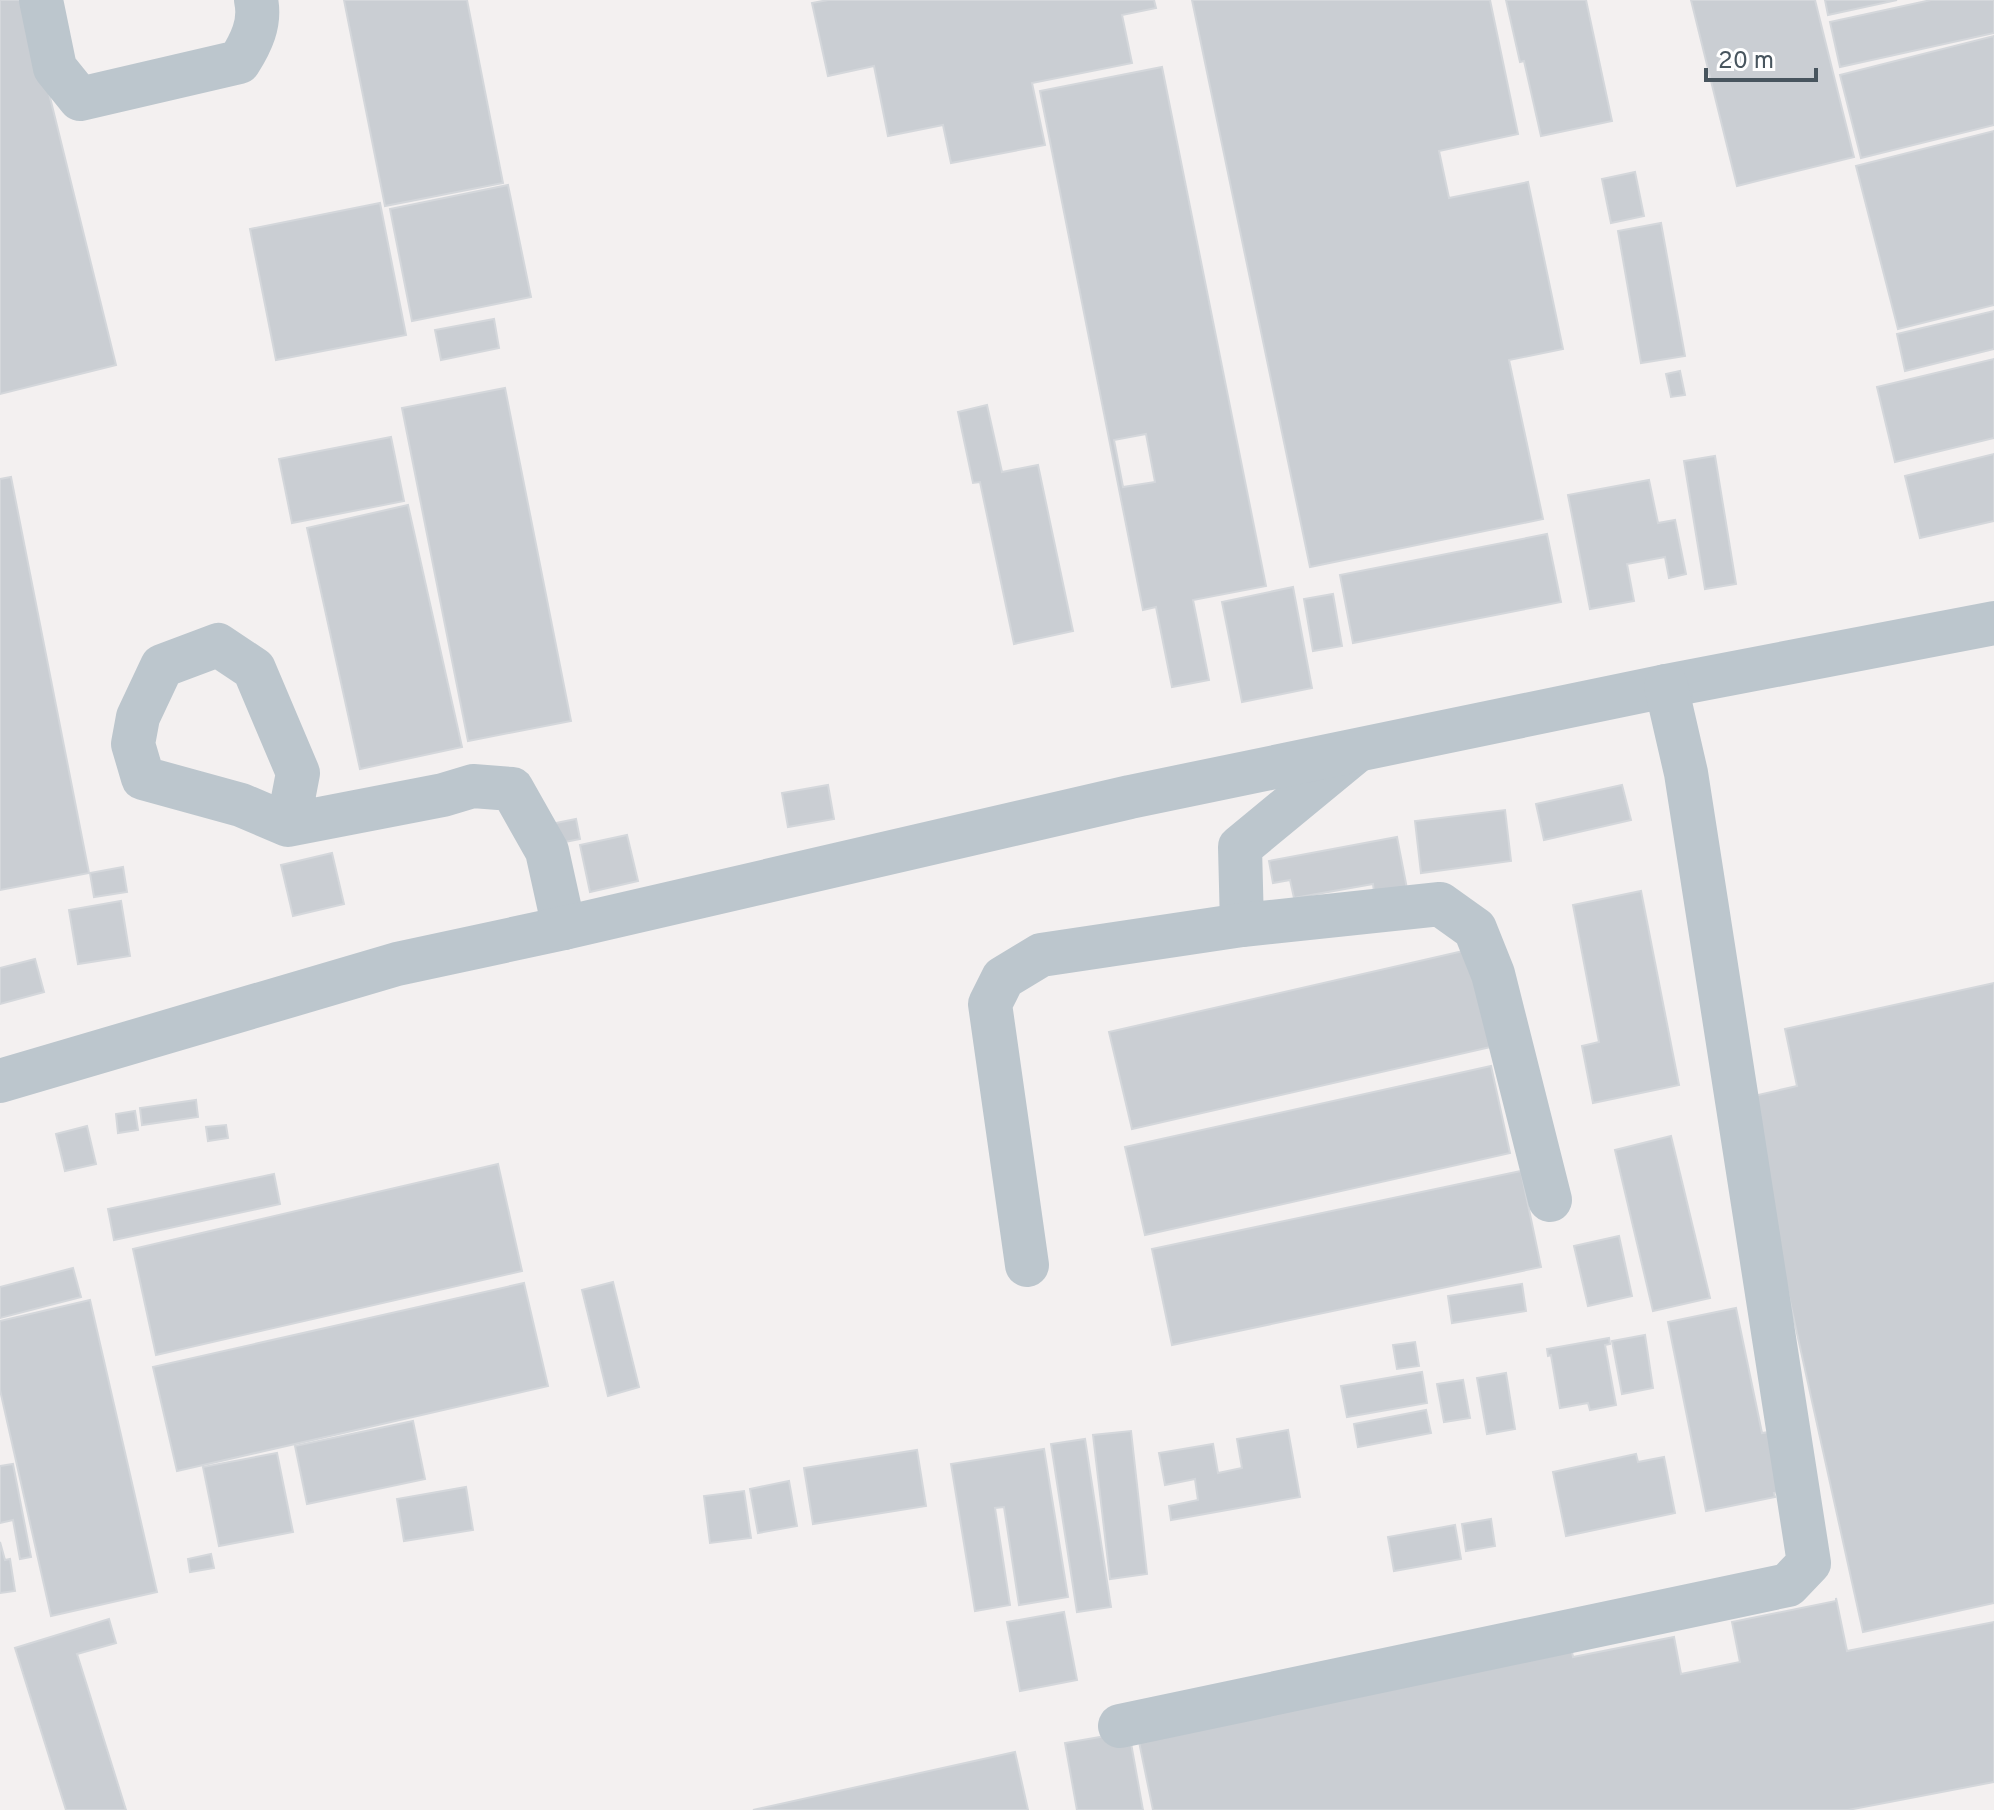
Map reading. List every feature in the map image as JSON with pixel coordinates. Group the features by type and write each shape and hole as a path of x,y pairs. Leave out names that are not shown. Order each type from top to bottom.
{"lane":[{"path":"41,0 55,68 80,99 239,62 252,41 258,12 256,0"},
{"path":"0,1081 397,964 1130,797 1666,686 1994,623"},
{"path":"1120,1726 1788,1585 1809,1563 1686,773 1666,686"},
{"path":"1242,925 1240,847 1358,750"},
{"path":"288,825 443,795 473,786 512,789 547,851 564,928"},
{"path":"1027,1265 990,1004 1003,978 1041,955 1242,925 1440,904 1475,929 1493,974 1550,1200"}],"building":[{"path":"0,0 26,0 116,365 0,394"},
{"path":"344,0 467,0 503,183 385,206"},
{"path":"828,0 1154,0 1156,8 1122,15 1132,63 1032,83 1045,145 951,163 943,125 888,136 874,66 828,76 812,3"},
{"path":"1192,0 1490,0 1518,134 1439,151 1449,198 1528,182 1563,349 1509,360 1543,519 1310,567"},
{"path":"1506,0 1586,0 1612,121 1541,136"},
{"path":"1691,0 1815,0 1854,157 1737,186"},
{"path":"1825,0 1897,0 1828,15"},
{"path":"1931,0 1994,0 1994,33 1840,67 1830,22"},
{"path":"1994,36 1994,125 1861,158 1840,75"},
{"path":"1162,67 1266,586 1193,600 1209,680 1172,687 1156,607 1143,610 1040,91","holes":["1146,434 1155,482 1123,487 1114,440"]},
{"path":"1994,131 1994,305 1898,329 1856,166"},
{"path":"1635,172 1644,216 1611,223 1602,179"},
{"path":"508,185 531,297 412,321 390,209"},
{"path":"380,203 406,335 276,360 250,229"},
{"path":"1661,223 1685,356 1641,363 1618,231"},
{"path":"1994,311 1994,349 1905,371 1897,334"},
{"path":"494,319 499,348 441,360 435,330"},
{"path":"1994,359 1994,438 1895,462 1877,387"},
{"path":"1680,371 1685,395 1671,397 1666,374"},
{"path":"505,388 571,721 468,741 402,408"},
{"path":"987,405 1002,472 1038,465 1073,631 1014,644 980,482 973,483 958,412"},
{"path":"391,437 404,501 292,523 279,459"},
{"path":"1994,454 1994,521 1920,538 1905,476"},
{"path":"1715,456 1736,584 1705,589 1684,461"},
{"path":"11,477 89,873 0,890 0,479"},
{"path":"1649,480 1658,523 1675,520 1686,574 1669,578 1665,557 1627,564 1634,601 1590,609 1568,495"},
{"path":"408,505 462,747 360,769 307,528"},
{"path":"1547,534 1561,602 1353,643 1340,575"},
{"path":"1293,587 1312,688 1242,702 1222,602"},
{"path":"1333,594 1342,646 1313,651 1304,599"},
{"path":"828,785 834,819 788,827 782,793"},
{"path":"1622,785 1631,820 1544,840 1536,804"},
{"path":"1505,810 1511,861 1421,873 1415,821"},
{"path":"576,819 580,839 550,845 546,825"},
{"path":"627,835 638,881 590,892 580,845"},
{"path":"1397,837 1408,894 1375,900 1373,884 1294,898 1290,880 1273,883 1269,861"},
{"path":"332,853 344,904 293,916 281,865"},
{"path":"123,867 127,892 94,897 90,873"},
{"path":"1641,891 1679,1085 1593,1103 1582,1046 1599,1042 1573,905"},
{"path":"121,901 130,956 78,964 69,910"},
{"path":"1472,949 1495,1046 1132,1129 1109,1032"},
{"path":"35,959 44,992 0,1004 0,968"},
{"path":"1994,983 1994,1603 1863,1632 1745,1098 1797,1086 1785,1029"},
{"path":"1491,1066 1510,1153 1145,1235 1125,1147"},
{"path":"196,1100 198,1117 142,1125 140,1108"},
{"path":"135,1111 138,1130 118,1133 116,1114"},
{"path":"226,1125 228,1138 208,1141 206,1127"},
{"path":"87,1126 96,1164 65,1171 56,1134"},
{"path":"1671,1136 1710,1298 1653,1311 1615,1150"},
{"path":"498,1164 522,1271 156,1355 133,1249"},
{"path":"1521,1171 1541,1267 1172,1345 1152,1249"},
{"path":"274,1174 280,1204 114,1240 108,1209"},
{"path":"1619,1236 1632,1296 1588,1306 1574,1246"},
{"path":"73,1268 81,1297 0,1318 0,1287"},
{"path":"613,1282 639,1387 608,1396 582,1290"},
{"path":"524,1283 548,1386 177,1471 153,1367"},
{"path":"1522,1284 1526,1311 1452,1323 1448,1296"},
{"path":"90,1300 157,1592 51,1616 0,1390 0,1321"},
{"path":"1736,1308 1762,1433 1781,1430 1793,1489 1774,1493 1775,1497 1706,1511 1668,1322"},
{"path":"1645,1335 1653,1388 1622,1394 1612,1341"},
{"path":"1609,1338 1610,1344 1605,1345 1616,1405 1590,1410 1588,1403 1560,1408 1551,1355 1548,1356 1547,1349"},
{"path":"1415,1342 1419,1366 1397,1369 1393,1345"},
{"path":"1422,1372 1427,1403 1347,1417 1341,1386"},
{"path":"1506,1373 1515,1429 1487,1434 1477,1378"},
{"path":"1463,1380 1470,1418 1444,1422 1437,1384"},
{"path":"1426,1410 1431,1433 1358,1447 1354,1424"},
{"path":"413,1421 425,1479 307,1504 295,1446"},
{"path":"1288,1430 1300,1497 1171,1520 1169,1506 1198,1500 1195,1479 1165,1485 1159,1453 1213,1444 1218,1473 1242,1468 1237,1439"},
{"path":"1131,1431 1147,1574 1110,1579 1093,1435"},
{"path":"1085,1439 1111,1607 1077,1612 1051,1444"},
{"path":"1044,1449 1068,1597 1019,1605 1004,1507 995,1508 1010,1605 975,1611 951,1464"},
{"path":"917,1450 926,1506 813,1524 804,1468"},
{"path":"277,1453 293,1532 219,1546 203,1467"},
{"path":"1636,1454 1638,1462 1664,1457 1675,1513 1566,1536 1553,1472"},
{"path":"13,1464 31,1557 20,1559 13,1520 0,1523 0,1466"},
{"path":"789,1481 797,1526 758,1533 750,1489"},
{"path":"466,1487 473,1530 404,1541 397,1499"},
{"path":"744,1491 751,1538 710,1543 704,1496"},
{"path":"1491,1519 1495,1546 1466,1551 1462,1524"},
{"path":"1455,1525 1461,1559 1394,1571 1388,1537"},
{"path":"0,1542 5,1560 10,1559 15,1591 0,1593"},
{"path":"211,1554 214,1568 190,1572 188,1559"},
{"path":"1836,1598 1847,1651 1994,1622 1994,1782 1848,1810 1153,1810 1136,1727 1570,1642 1573,1657 1674,1637 1681,1674 1740,1662 1732,1622 1836,1601"},
{"path":"1064,1612 1077,1680 1020,1691 1007,1622"},
{"path":"109,1619 116,1643 77,1654 126,1810 66,1810 15,1648"},
{"path":"1129,1732 1143,1810 1077,1810 1065,1743"},
{"path":"1015,1752 1028,1810 753,1810"}]}
